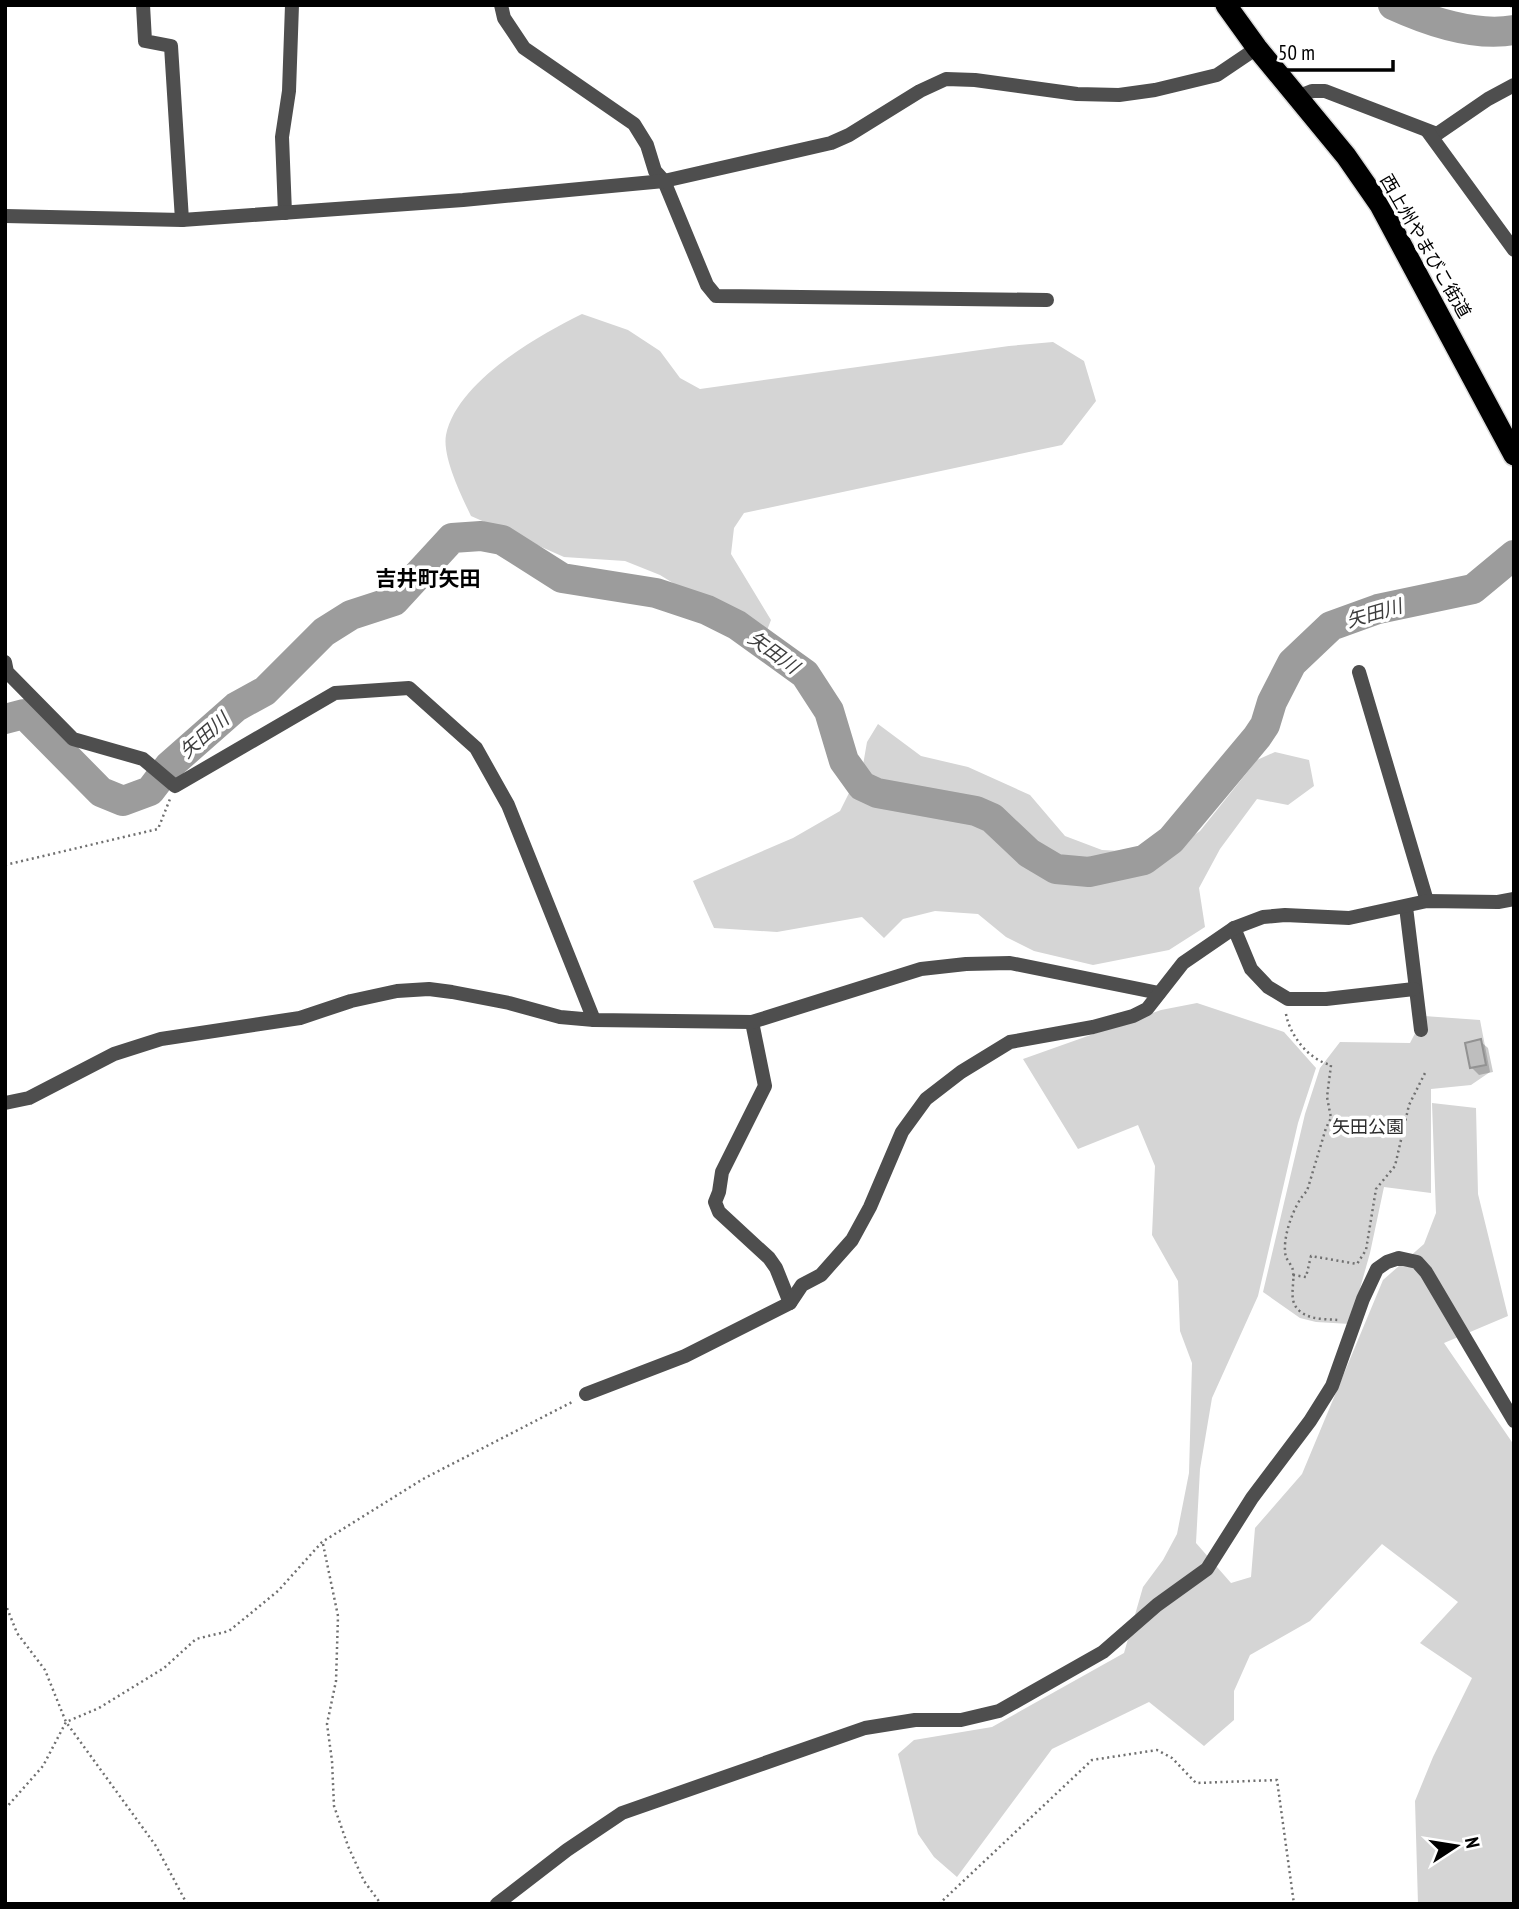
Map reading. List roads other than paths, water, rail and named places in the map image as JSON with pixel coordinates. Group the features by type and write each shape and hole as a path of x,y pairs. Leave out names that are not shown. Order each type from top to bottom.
{"highway":[{"name":"西上州やまびこ街道","path":"1226,5 1257,48 1346,156 1380,205 1514,456"}],"street":[{"path":"143,5 145,41 170,46 182,219"},
{"path":"285,214 282,137 289,91 292,5"},
{"path":"501,5 505,18 524,48 634,124 646,145 654,171 664,181 708,285 716,296 1047,300"},
{"path":"5,216 182,219 285,214 664,181 831,143 849,135 920,91 946,79 975,80 1077,94 1119,95 1217,75 1257,48"},
{"path":"1297,97 1312,91 1325,91 1437,134 1488,99 1514,85"},
{"path":"1428,132 1514,250"},
{"path":"5,662 7,672 73,739 143,759 175,786 335,693 409,688 476,748 508,805 594,1020"},
{"path":"1359,672 1427,901"},
{"path":"586,1394 685,1356 790,1303 802,1285 821,1275 852,1240 870,1207 902,1132 926,1099 961,1072 1010,1042 1121,1020 1147,1009 1183,963 1234,928 1263,917 1285,915 1349,918 1427,901 1498,902 1514,899"},
{"path":"1406,907 1422,1030"},
{"path":"1234,928 1251,970 1268,987 1288,999 1326,999 1415,989"},
{"path":"5,1103 29,1098 114,1054 161,1040 300,1018 351,1001 397,991 429,989 452,992 509,1003 560,1017 594,1020 752,1022 921,969 966,964 1010,963 1159,993"},
{"path":"752,1022 765,1086 722,1172 715,1202 719,1212 769,1258 776,1268 790,1303"},
{"path":"497,1904 622,1813 865,1728 915,1720 961,1720 999,1711 1103,1651 1157,1605 1207,1569 1252,1498 1310,1421 1332,1386 1377,1269 1387,1262 1399,1258 1417,1262 1437,1288 1514,1421"}],"waterway":[{"path":"1393,5 1452,26 1499,32 1514,30"},
{"name":"矢田川","path":"5,719 24,714 101,792 123,801 150,791 169,766 236,707 265,691 324,632 351,615 394,601 452,538 481,536 502,540 562,578 656,593 707,610 737,625 805,674 829,711 844,761 862,786 877,793 976,811 992,818 1029,853 1056,869 1089,872 1144,860 1171,840 1257,737 1265,725 1272,702 1292,663 1331,626 1378,609 1473,589 1514,555"}],"district":[{"name":"吉井町矢田","path":"428,578"}],"park label":[{"name":"矢田公園","path":"1368,1126"}]}
